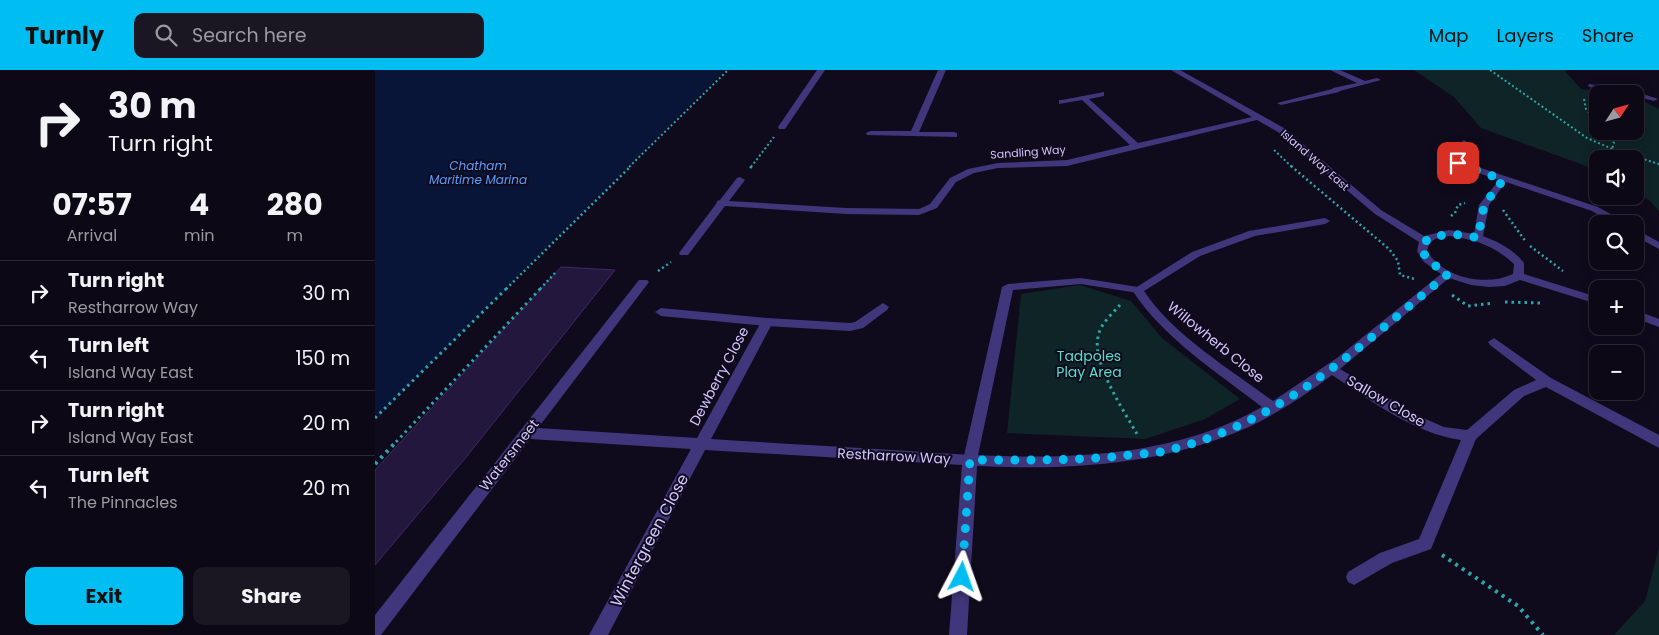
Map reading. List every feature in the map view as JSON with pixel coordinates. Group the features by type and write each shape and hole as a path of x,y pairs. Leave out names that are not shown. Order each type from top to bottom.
{"street":[{"path":"782,127 821,70"},
{"path":"915,134 942,70"},
{"name":"Island Way East","path":"1175,70 1286,133 1339,181 1378,212 1424,241"},
{"path":"1334,70 1364,83"},
{"path":"1281,103 1377,80"},
{"path":"1062,102 1101,94"},
{"path":"1644,96 1657,100"},
{"path":"1084,98 1136,146"},
{"name":"Sandling Way","path":"720,203 871,212 913,212 930,208 939,200 947,184 973,170 1006,164 1040,166 1067,163 1260,117"},
{"path":"871,133 954,136"},
{"path":"1464,143 1458,163 1503,180 1595,209 1605,215"},
{"path":"684,253 720,203 740,180"},
{"path":"1478,238 1484,205 1503,180"},
{"path":"958,635 970,460 1008,287 1081,281 1138,290 1196,254 1253,233 1325,221"},
{"path":"1449,233 1478,238 1490,242 1511,254 1519,264 1519,276 1511,282 1483,284 1448,274 1434,266 1423,254 1422,246 1424,241 1432,236 1449,233"},
{"path":"1644,237 1659,246"},
{"name":"Restharrow Way","path":"526,433 970,460 1082,460 1159,452 1223,432 1273,408 1333,370 1448,274"},
{"path":"1519,276 1589,298"},
{"name":"Watersmeet","path":"375,629 643,282"},
{"name":"Willowherb Close","path":"1138,290 1142,300 1179,335 1273,408"},
{"path":"661,312 767,322 850,326 859,325 883,307"},
{"path":"1644,317 1659,323"},
{"name":"Dewberry Close","path":"701,444 767,322"},
{"path":"1494,342 1546,382 1659,442"},
{"name":"Sallow Close","path":"1333,370 1417,421 1442,432 1470,436"},
{"path":"1355,577 1386,558 1425,544 1470,436 1519,393 1546,382"},
{"name":"Wintergreen Close","path":"598,635 701,444"}],"path":[{"path":"375,418 728,70"},
{"path":"1490,70 1522,89 1577,132 1612,149 1659,164"},
{"path":"1589,98 1582,99 1589,113"},
{"path":"740,180 782,127"},
{"path":"1612,140 1614,142 1612,149"},
{"path":"643,282 684,253"},
{"path":"375,464 555,273"},
{"path":"1138,290 1125,299 1105,323 1097,338 1097,349 1105,372 1146,453"},
{"path":"1425,544 1518,606 1543,635"}],"green space":[{"path":"1414,70 1564,70 1581,89 1589,90 1589,140 1644,140 1644,102 1659,109 1659,211 1644,197 1644,150 1589,150 1589,167 1481,128 1454,97"},
{"name":"Tadpoles Play Area","path":"1080,285 1131,301 1162,338 1240,399 1205,419 1145,439 1007,433 1021,294"},
{"path":"1659,548 1659,635 1614,635 1645,601"}],"water":[{"name":"Chatham Maritime Marina","path":"375,70 725,70 375,420"}],"building":[{"path":"561,267 615,270 467,456 375,565 375,470"}],"route":[{"path":"962,577 970,460 1082,460 1159,452 1223,432 1273,408 1333,370 1448,274 1434,266 1423,254 1422,246 1424,241 1432,236 1449,233 1464,234 1478,238 1484,205 1503,180 1458,163"}]}
